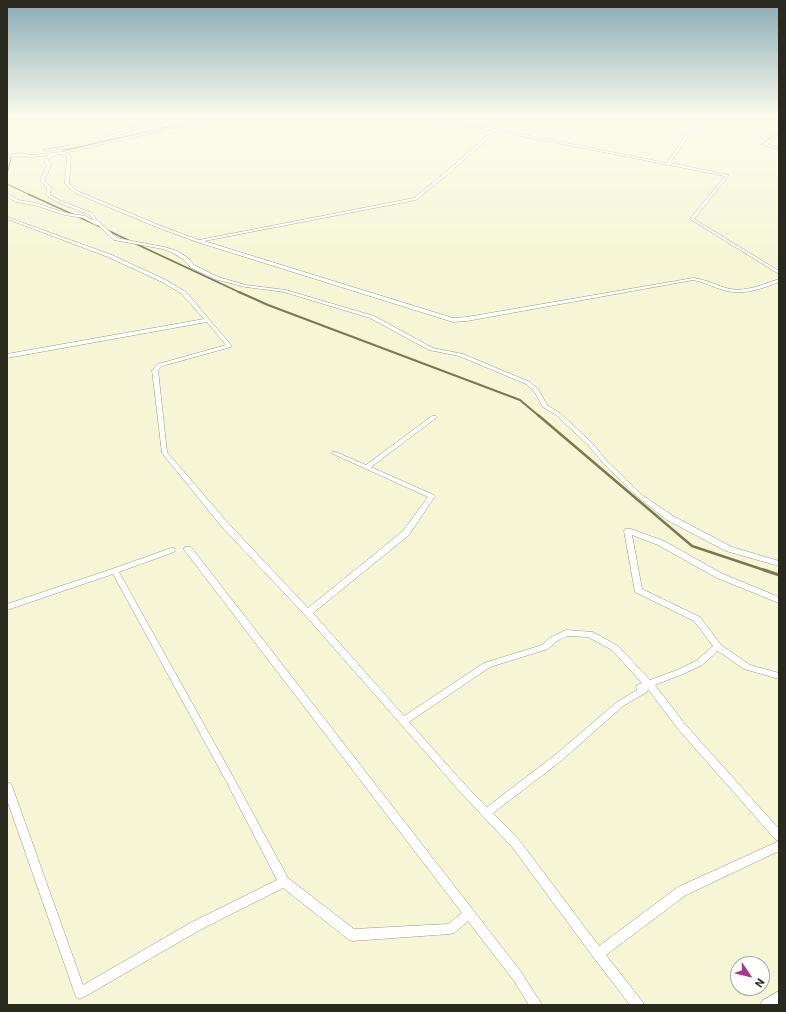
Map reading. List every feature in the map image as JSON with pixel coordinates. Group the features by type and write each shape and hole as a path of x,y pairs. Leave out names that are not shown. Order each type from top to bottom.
{"street":[{"path":"48,163 49,165 42,181 49,187 48,195 60,202 91,214 101,226 116,239 173,251 186,258 192,266 216,278 246,286 284,291 343,307 372,317 431,349 461,355 528,383 536,390 544,406 558,414 590,444 605,462 640,496 670,518 729,549 779,564"},
{"path":"68,163 67,184 76,192 160,227 199,241 453,320 468,319 693,279 710,282 735,291 750,290 779,280"},
{"path":"199,241 292,224 415,198 459,163"},
{"path":"664,163 727,175 692,219 779,273"},
{"path":"7,194 17,201 35,204 65,214 84,217 101,226"},
{"path":"7,218 110,256 164,281 184,293 229,346 160,365 156,370 164,452 226,525 308,613 403,721 516,844 638,1005"},
{"path":"7,356 208,320"},
{"path":"367,468 434,417"},
{"path":"308,613 406,533 432,496 334,453"},
{"path":"779,600 720,576 660,543 628,531 638,590 697,618 718,647 747,666 779,676"},
{"path":"188,549 518,977 536,1005"},
{"path":"7,607 115,571 170,550"},
{"path":"115,571 284,882 352,935 450,929 469,914"},
{"path":"403,721 487,665 545,647 554,639 566,633 590,634 615,648 649,684 681,726 779,836"},
{"path":"486,813 558,758 620,704 644,690 640,687 699,663 718,647"},
{"path":"7,786 80,993 196,926 284,882"},
{"path":"598,954 682,891 779,846"},
{"path":"766,1005 779,997"}],"waterway":[{"path":"7,175 10,163"},
{"path":"7,184 30,195"},
{"path":"28,194 103,228"},
{"path":"107,230 130,241"},
{"path":"134,243 241,293"},
{"path":"239,292 268,305 520,400 539,416"},
{"path":"538,415 692,546 779,575"}]}
